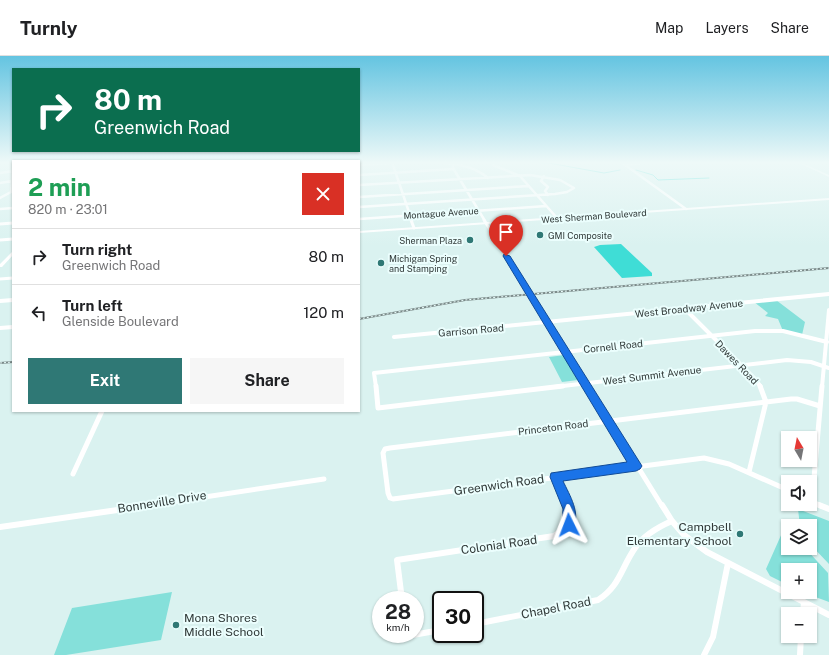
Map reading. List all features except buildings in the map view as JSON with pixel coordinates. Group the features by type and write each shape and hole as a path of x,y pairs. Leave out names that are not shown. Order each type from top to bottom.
{"main road":[{"name":"West Sherman Boulevard","path":"360,232 829,199"},
{"path":"0,258 11,258"},
{"path":"0,266 11,258"}],"street":[{"path":"401,190 414,228"},
{"path":"360,197 466,190 636,466 672,521 694,543 728,563 829,615"},
{"path":"532,190 557,218"},
{"path":"546,190 545,191 548,195"},
{"path":"360,207 537,196 563,193 570,190"},
{"path":"660,190 686,209"},
{"path":"1,197 12,192"},
{"path":"1,197 12,196"},
{"name":"Montague Avenue","path":"360,219 546,206"},
{"path":"0,209 12,208"},
{"path":"0,224 12,223"},
{"path":"0,240 12,239"},
{"path":"0,279 12,278"},
{"name":"West Broadway Avenue","path":"548,322 829,294"},
{"path":"0,301 12,300"},
{"name":"Dawes Road","path":"684,309 741,365 761,387 766,402"},
{"path":"813,475 820,406 826,368 829,310"},
{"name":"Garrison Road","path":"394,337 548,322"},
{"path":"0,328 12,327"},
{"name":"Cornell Road","path":"378,408 374,373 755,331 777,331 827,342"},
{"name":"West Summit Avenue","path":"378,408 741,365 798,360 826,368"},
{"name":"Princeton Road","path":"395,500 388,495 383,453 385,449 766,402 798,399 820,406"},
{"path":"749,472 766,402"},
{"path":"74,474 102,412"},
{"name":"Greenwich Road","path":"395,500 555,477 704,458 720,460 781,487"},
{"name":"Colonial Road","path":"401,591 397,560 560,534 569,525 570,515 555,477"},
{"name":"Bonneville Drive","path":"0,527 324,479"},
{"path":"817,504 829,509"},
{"name":"Chapel Road","path":"484,622 587,604 598,600 607,595 616,587 635,548 644,538 653,531 672,521"},
{"path":"704,655 713,637 728,563"},
{"path":"804,602 804,607"},
{"path":"800,655 801,643"}],"shaded area":[{"path":"621,244 652,273 652,276 622,278 594,247 600,245"},
{"path":"776,300 805,322 802,335 783,331 778,319 765,316 768,313 754,302"},
{"path":"565,355 578,380 562,382 549,357"},
{"path":"798,511 803,511 829,521 829,564 817,551 817,519 799,519"},
{"path":"781,535 781,555 811,555 828,573 829,602 817,598 817,563 781,563 781,582 770,576 766,569"},
{"path":"172,592 161,640 66,655 54,655 72,608"}],"railway":[{"path":"360,319 465,300 829,268"},
{"path":"0,363 12,362"}],"place":[{"name":"GMI Composite","path":"540,235"},
{"name":"Sherman Plaza","path":"470,240"},
{"name":"Michigan Spring and Stamping","path":"381,263"},
{"name":"Campbell Elementary School","path":"740,534"},
{"name":"Mona Shores Middle School","path":"176,625"}],"route":[{"path":"506,256 636,466 555,477 570,509 569,525"}]}
